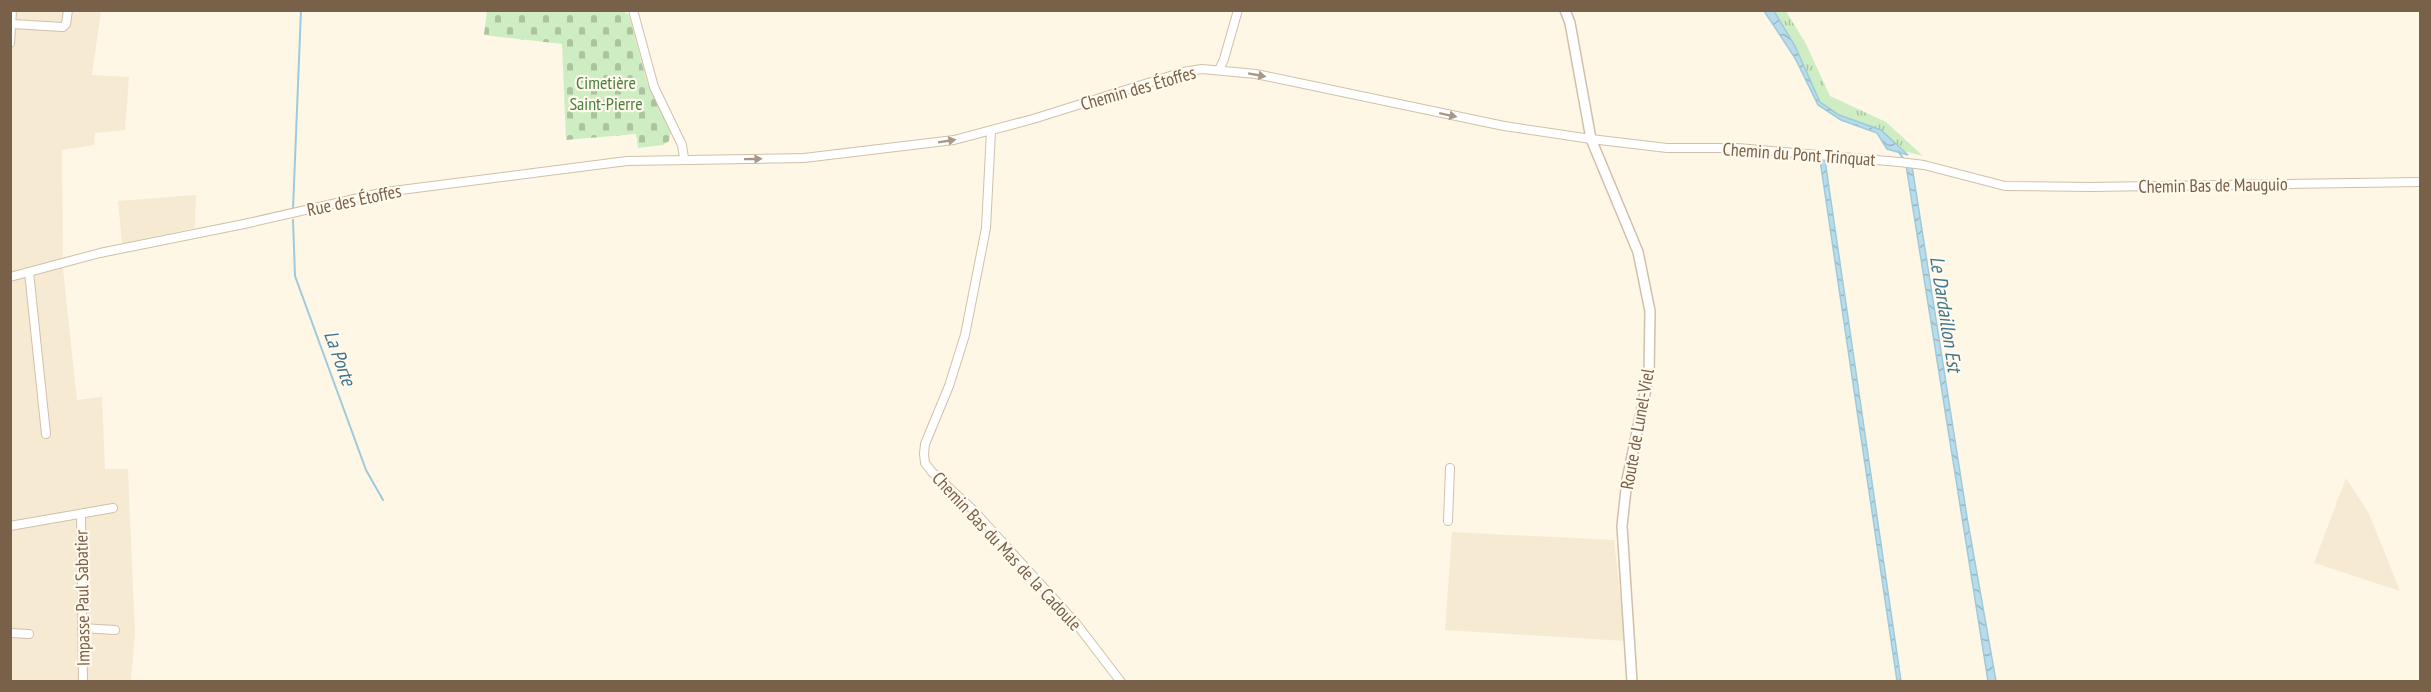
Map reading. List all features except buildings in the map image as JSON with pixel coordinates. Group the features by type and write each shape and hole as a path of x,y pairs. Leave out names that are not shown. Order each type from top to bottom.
{"street":[{"path":"10,43 12,10"},
{"path":"12,24 63,27 66,24 68,10"},
{"path":"633,10 654,87 682,145 684,158"},
{"path":"1219,70 1228,48 1238,10"},
{"name":"Route de Lunel-Viel","path":"1565,10 1572,33 1591,139 1638,252 1650,311 1649,374 1627,480 1622,526 1632,681"},
{"name":"Chemin des Étoffes","path":"684,158 804,158 954,140 991,131 1183,72 1219,70 1256,74 1504,126 1591,139"},
{"name":"Chemin Bas du Mas de la Cadoule","path":"991,131 986,228 965,335 949,386 925,444 925,463 974,511 1075,622 1121,681"},
{"name":"Chemin du Pont Trinquat","path":"1591,139 1667,148 1738,148 1899,162 1924,165 2005,186"},
{"name":"Rue des Étoffes","path":"10,277 99,253 244,224 385,192 627,161 684,158"},
{"name":"Chemin Bas de Mauguio","path":"2005,186 2091,187 2421,182"},
{"path":"29,272 46,434"},
{"path":"1448,521 1450,468"},
{"path":"10,526 113,508"},
{"name":"Impasse Paul Sabatier","path":"81,514 83,681"},
{"path":"82,628 116,630"},
{"path":"10,633 28,634"}],"shaded area":[{"path":"10,11 101,11 92,75 129,77 125,130 95,133 94,145 62,150 63,269 77,400 102,397 105,469 128,469 135,635 131,681 11,681"},
{"path":"196,195 195,228 122,244 118,201"},
{"path":"2346,478 2369,514 2400,591 2314,563"},
{"path":"1452,532 1614,540 1625,641 1445,630"}],"green space":[{"name":"Cimetière Saint-Pierre","path":"621,10 629,15 647,82 671,131 669,141 663,145 638,148 636,134 566,140 562,44 484,35 487,11"},
{"path":"1774,11 1786,11 1806,44 1830,96 1886,122 1923,156 1904,151 1881,130 1839,115 1820,102 1795,46"}],"water":[{"path":"1764,11 1774,11 1795,46 1820,102 1839,115 1881,130 1908,155 1887,149 1877,133 1841,120 1818,105 1795,58"},
{"path":"1820,160 1825,160 1901,681 1897,681"},
{"path":"1906,165 1912,166 1967,517 1996,681 1988,681"}],"waterway":[{"name":"La Porte","path":"293,209 301,10"},
{"name":"Le Dardaillon Est","path":"1898,151 1905,161"},
{"name":"La Porte","path":"293,220 295,276 366,470 383,500"}]}
